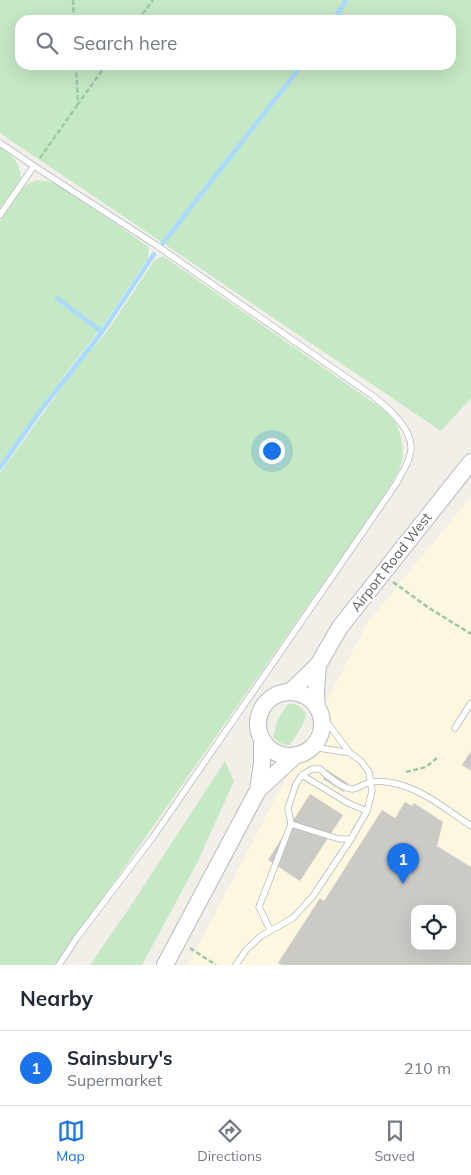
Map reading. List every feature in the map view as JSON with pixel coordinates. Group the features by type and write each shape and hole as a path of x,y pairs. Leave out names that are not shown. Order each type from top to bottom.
{"street":[{"name":"Airport Road West","path":"290,692 318,665 340,627 471,462"},
{"name":"Airport Road West","path":"318,665 316,693 319,710"},
{"path":"258,790 262,763 262,740 259,718 263,708 270,700 280,694 290,692 301,694 310,699 319,710 322,722 321,731 313,746 305,752 286,756 276,753 262,740"},
{"path":"165,965 258,790 296,755"}],"lane":[{"path":"0,143 167,252 379,400 403,425 408,435 411,449 408,460 391,492 159,829 59,965"},
{"path":"0,215 34,166"},
{"path":"454,728 471,703"},
{"path":"236,965 261,936 293,918 313,896 367,811 372,791 370,772 361,761 350,753 319,710"},
{"path":"313,746 350,753"},
{"path":"270,930 259,907 291,824 288,808 296,784 302,775 312,769 320,769 346,788 353,789 371,782 385,782 410,788 471,826"},
{"path":"302,775 348,803 367,811"},
{"path":"291,824 339,839 350,840"}],"path":[{"path":"73,0 74,15"},
{"path":"142,15 152,0"},
{"path":"76,70 78,104"},
{"path":"38,160 102,70"},
{"path":"382,573 430,608 471,634"},
{"path":"406,772 426,767 436,758"},
{"path":"178,940 216,965"}],"shaded area":[{"path":"471,497 471,965 188,965 368,622"}],"green space":[{"path":"0,0 471,0 471,398 441,431 0,133"},
{"path":"0,147 15,160 19,167 21,178 0,208"},
{"path":"37,180 52,182 71,193 149,247 148,258 102,327 0,464 0,221 24,187"},
{"path":"163,256 384,410 399,429 403,454 402,462 397,474 377,506 56,965 0,965 0,473 81,361 106,333 154,261"},
{"path":"288,704 298,706 306,713 302,726 289,745 281,743 273,737 278,719"},
{"path":"225,761 234,781 197,863 142,965 90,965 132,904"}],"building":[{"path":"471,751 471,771 462,765"},
{"path":"327,770 349,784 344,792 323,779"},
{"path":"310,794 343,815 300,881 268,860"},
{"path":"405,802 412,806 414,803 443,822 437,846 471,867 471,965 282,965 278,963 320,898 324,901 382,810 395,818"}],"waterway":[{"path":"337,15 346,0"},
{"path":"163,243 298,70"},
{"path":"102,332 154,254"},
{"path":"0,468 41,410 102,332 57,298"}],"place":[{"name":"Sainsbury's","path":"403,884"}]}
